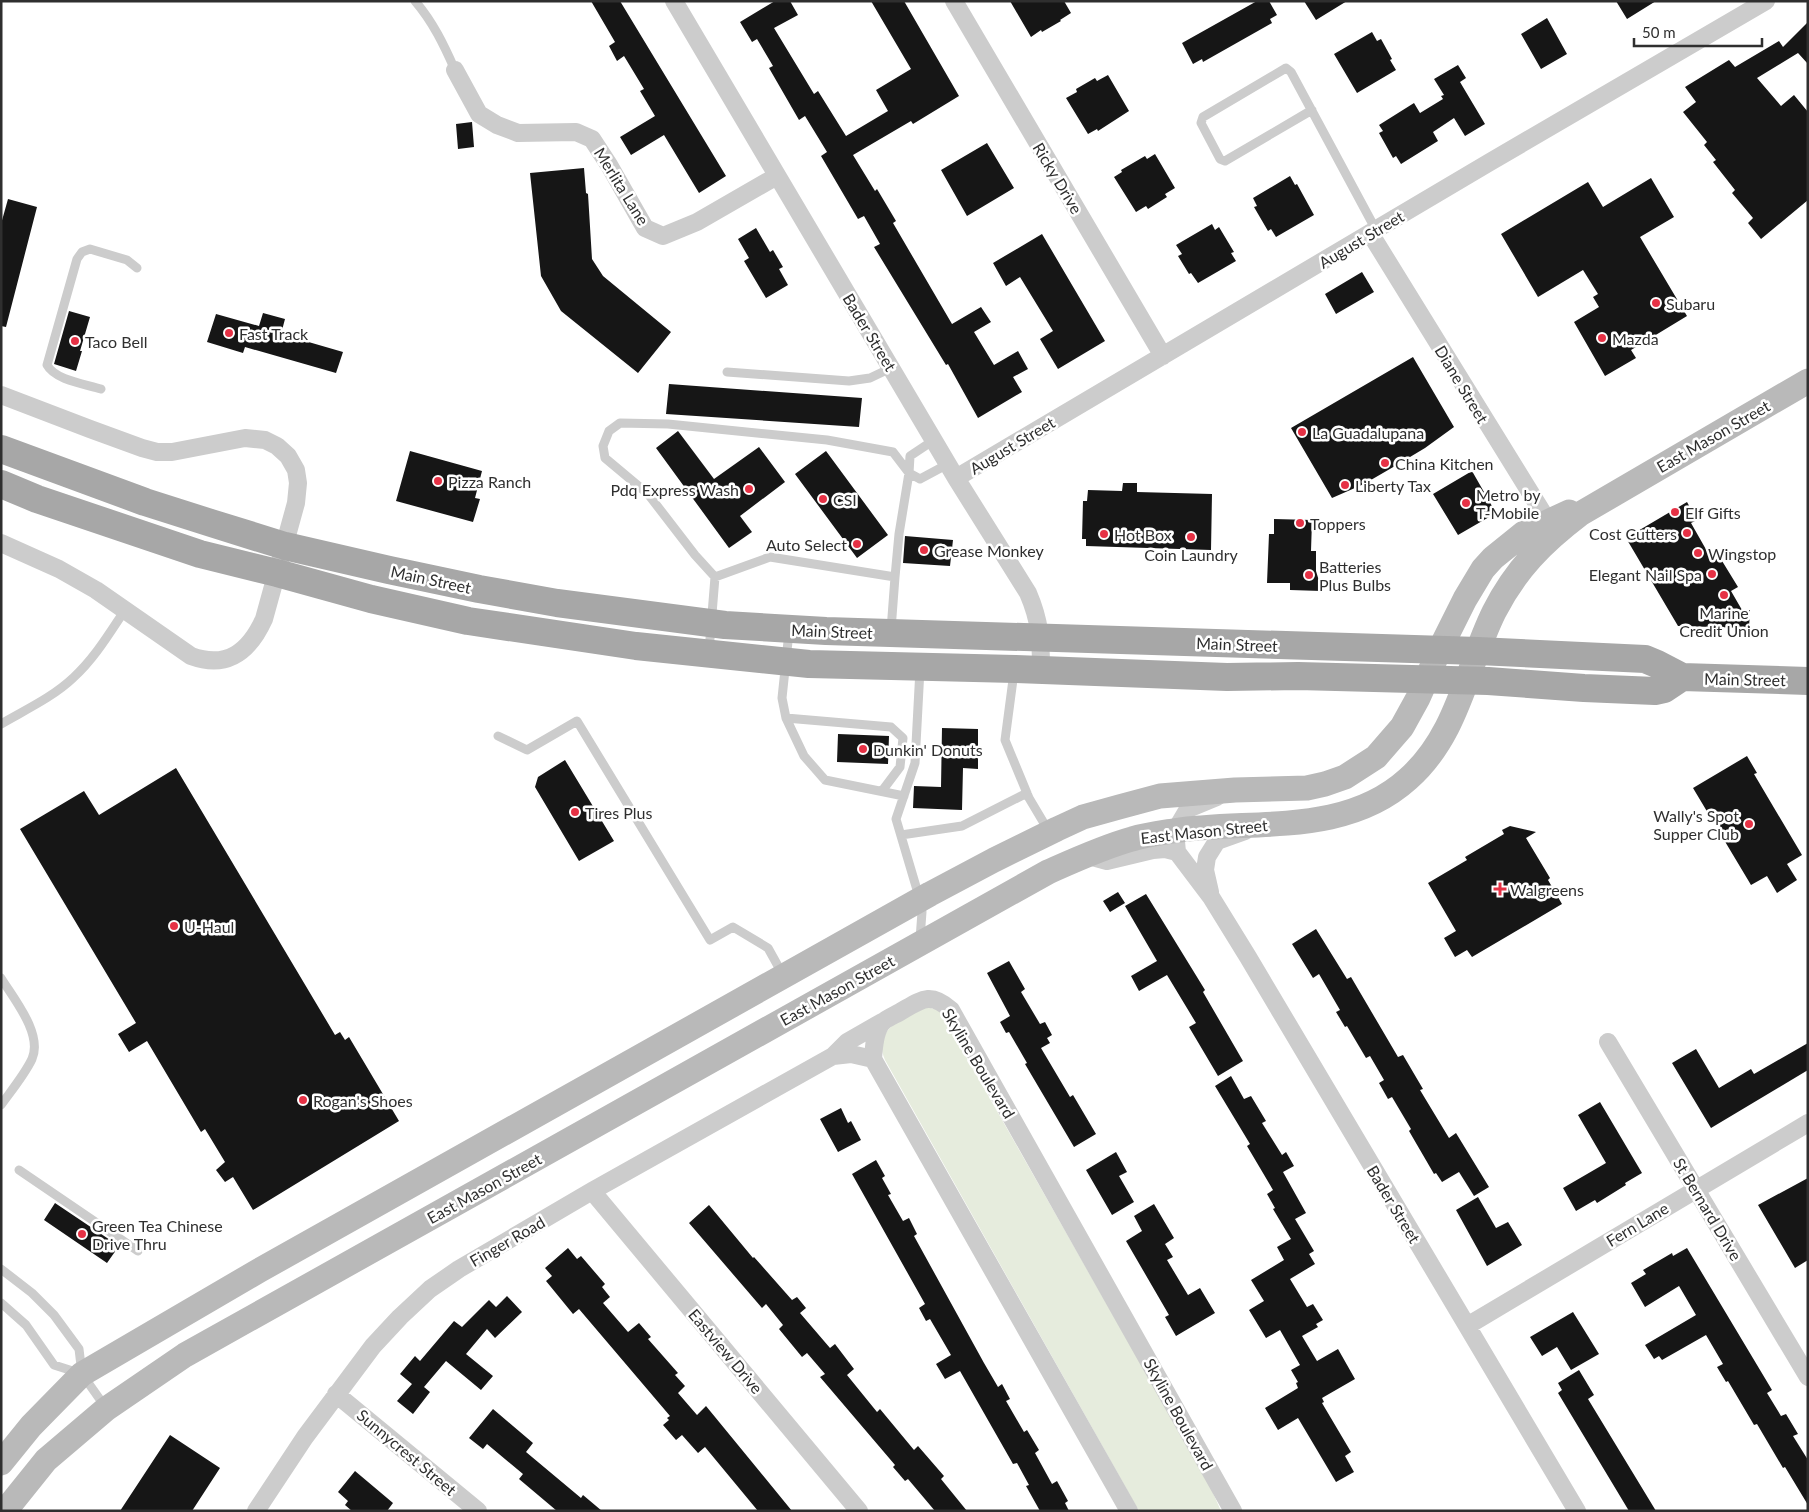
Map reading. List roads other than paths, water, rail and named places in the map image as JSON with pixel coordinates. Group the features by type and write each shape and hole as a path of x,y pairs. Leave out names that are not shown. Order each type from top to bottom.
{"main road":[{"name":"East Mason Street","path":"1,1463 31,1426 82,1374 260,1270 994,860 1084,818 1160,796 1234,790 1307,788 1345,777 1376,757 1402,727 1418,698 1439,650 1465,599 1483,569 1493,558 1524,533 1551,527 1619,491 1808,382"},
{"name":"Main Street","path":"1,449 145,502 285,546 479,589 557,602 711,623 789,629 890,633 1478,651 1644,659 1682,678 1808,681"},
{"name":"Main Street","path":"1,484 191,552 371,599 468,621 636,646 809,664 1028,669 1227,677 1298,676 1468,681 1655,691 1664,689 1682,678"},
{"name":"East Mason Street","path":"5,1511 46,1460 106,1408 186,1355 1048,872 1133,838 1176,842 1259,824 1314,821 1353,812 1384,797 1409,779 1434,749 1454,714 1493,614 1508,586 1551,527"}],"street":[{"name":"Ricky Drive","path":"954,1 1163,356"},
{"name":"August Street","path":"952,471 1163,356 1766,1"},
{"name":"Bader Street","path":"679,3 891,368 1028,593 1036,613 1041,637 1028,669"},
{"name":"Merlita Lane","path":"455,70 479,114 497,125 518,133 576,132 592,139 645,228 663,236 704,218 778,176"},
{"name":"Diane Street","path":"1373,231 1551,527"},
{"path":"1,394 59,418 157,452 172,452 251,438 265,440 277,446 292,462 296,470 298,483 296,503 264,619 256,636 238,654 226,659 215,661 190,656 96,590 60,569 1,543"},
{"path":"1176,842 1188,809 1234,790"},
{"name":"Bader Street","path":"1211,897 1205,870 1207,857 1217,842 1259,824"},
{"name":"Bader Street","path":"1176,842 1248,957 1577,1511"},
{"name":"Skyline Boulevard","path":"833,1056 847,1042 923,999 933,999 942,1002 951,1010 1233,1511"},
{"path":"882,1022 875,1040 873,1059 1129,1511"},
{"name":"St Bernard Drive","path":"1608,1042 1808,1377"},
{"path":"833,1056 851,1054 873,1059"},
{"name":"Finger Road","path":"256,1511 305,1437 373,1346 430,1289 459,1269 592,1191 833,1056"},
{"name":"Fern Lane","path":"1467,1326 1808,1123"},
{"name":"Eastview Drive","path":"592,1191 860,1511"},
{"name":"Sunnycrest Street","path":"336,1394 478,1511"}],"lane":[{"path":"415,1 426,14 439,36 455,70"},
{"path":"1312,110 1225,161 1220,159 1201,123 1203,117 1286,68 1291,72 1312,110 1373,231"},
{"path":"102,389 57,376 50,371 47,365 74,269 77,259 82,252 90,249 128,260 137,268"},
{"path":"726,372 849,381 870,378 891,368"},
{"path":"709,654 715,577 695,555 648,494 606,458 603,446 609,431 620,423 668,424 827,440 893,452 909,472 920,479 952,471"},
{"path":"890,633 899,534 910,456 934,440"},
{"path":"715,577 770,557 895,578"},
{"path":"1,724 54,693 73,679 92,658 125,610"},
{"path":"789,629 782,698 786,718 804,756 825,780 904,796"},
{"path":"919,944 922,912 920,900 896,819 915,762 920,666"},
{"path":"1028,669 1005,740 1027,793 1050,833"},
{"path":"786,718 891,727 903,738 900,767 882,791"},
{"path":"498,736 527,750 577,721 710,940 733,927 768,948 784,977"},
{"path":"901,835 962,826 1027,793"},
{"path":"1,978 28,1020 34,1046 32,1059 1,1105"},
{"path":"18,1170 138,1251"},
{"path":"1,1269 32,1293 54,1315 79,1349 82,1374 106,1408"},
{"path":"1,1303 26,1325 54,1365 82,1374"}],"place":[{"name":"Subaru","path":"1656,303"},
{"name":"Fast Track","path":"229,333"},
{"name":"Mazda","path":"1602,338"},
{"name":"Taco Bell","path":"75,341"},
{"name":"La Guadalupana","path":"1302,432"},
{"name":"China Kitchen","path":"1385,463"},
{"name":"Pizza Ranch","path":"438,481"},
{"name":"Liberty Tax","path":"1345,485"},
{"name":"Pdq Express Wash","path":"749,489"},
{"name":"CSI","path":"823,499"},
{"name":"Metro by T-Mobile","path":"1466,503"},
{"name":"Elf Gifts","path":"1675,512"},
{"name":"Toppers","path":"1300,523"},
{"name":"Cost Cutters","path":"1687,533"},
{"name":"Hot Box","path":"1104,534"},
{"name":"Coin Laundry","path":"1191,537"},
{"name":"Auto Select","path":"857,544"},
{"name":"Grease Monkey","path":"924,550"},
{"name":"Wingstop","path":"1698,553"},
{"name":"Elegant Nail Spa","path":"1712,574"},
{"name":"Batteries Plus Bulbs","path":"1309,575"},
{"name":"Marine Credit Union","path":"1724,595"},
{"name":"Dunkin' Donuts","path":"863,749"},
{"name":"Tires Plus","path":"575,812"},
{"name":"Wally's Spot Supper Club","path":"1749,824"},
{"name":"Walgreens","path":"1500,889"},
{"name":"U-Haul","path":"174,926"},
{"name":"Rogan's Shoes","path":"303,1100"},
{"name":"Green Tea Chinese Drive Thru","path":"82,1234"}]}
